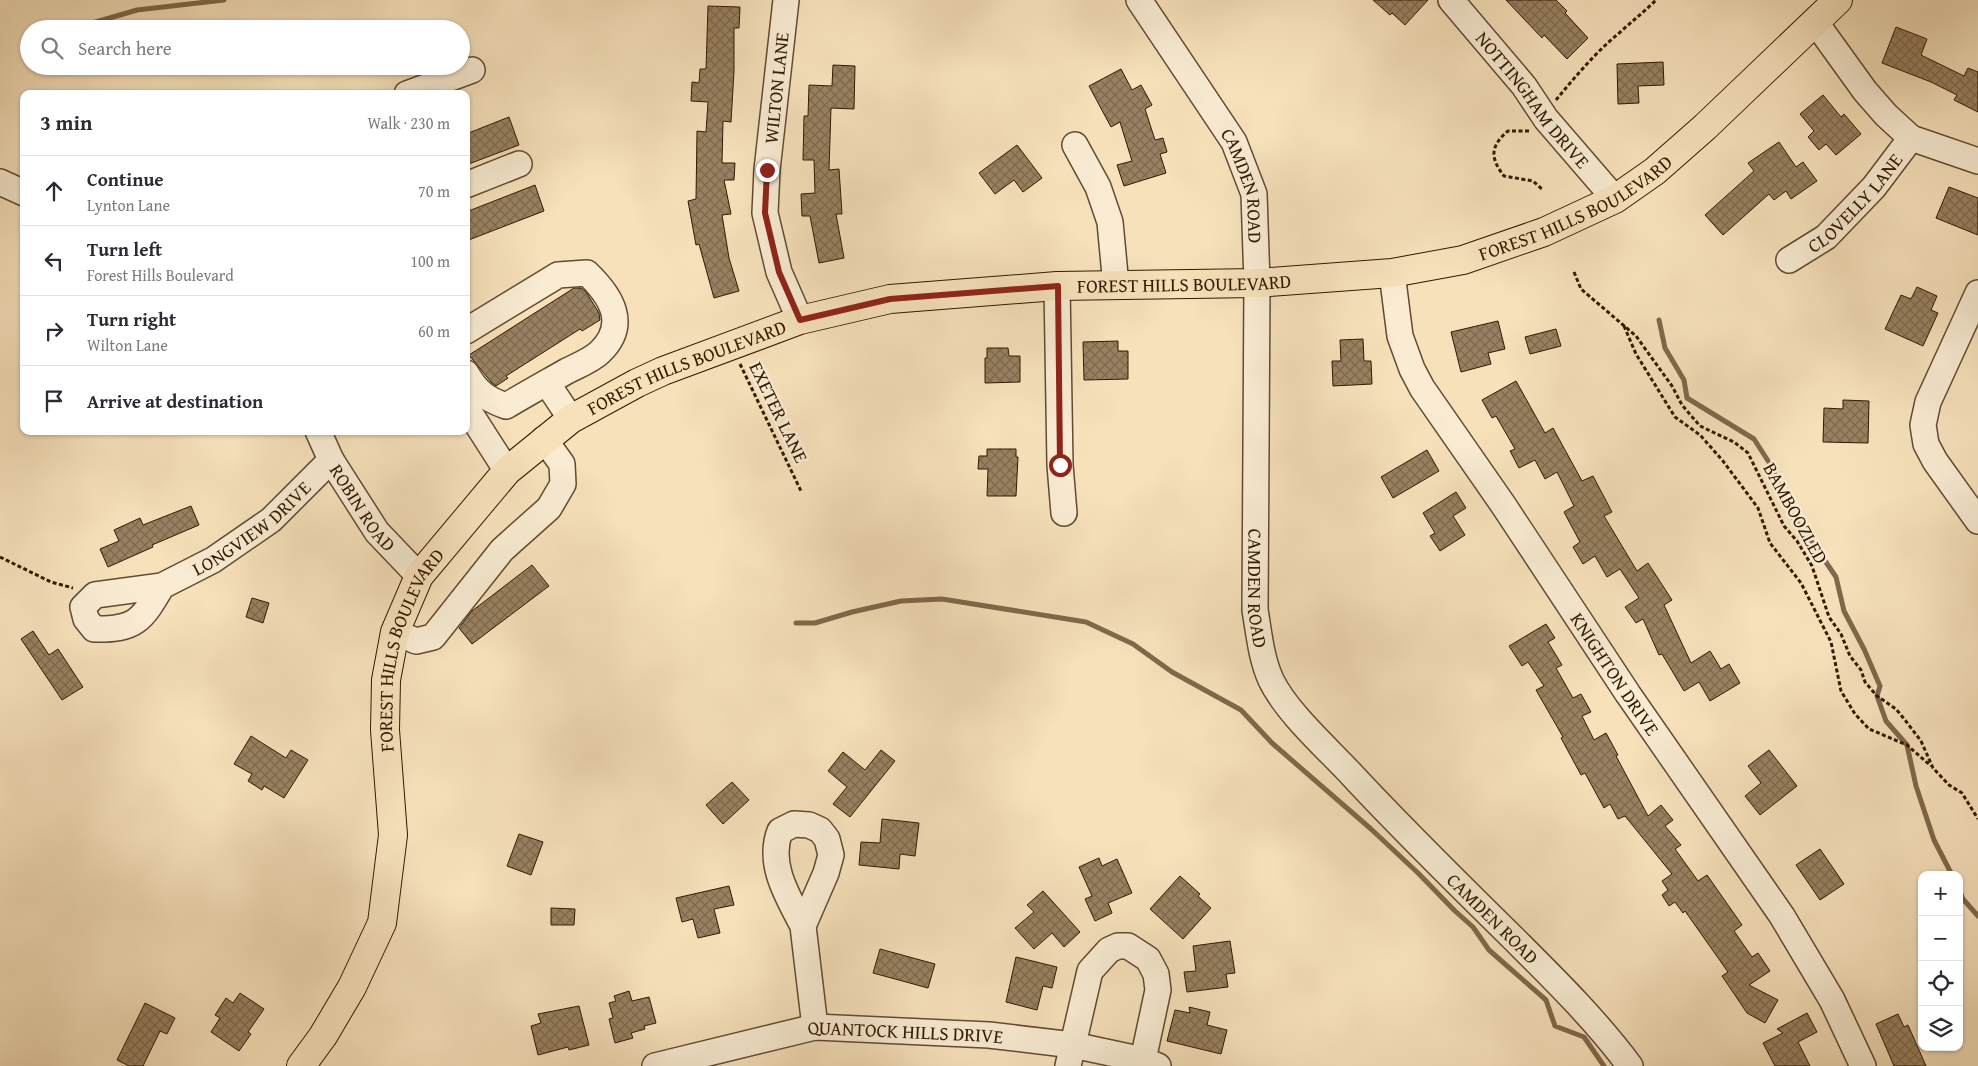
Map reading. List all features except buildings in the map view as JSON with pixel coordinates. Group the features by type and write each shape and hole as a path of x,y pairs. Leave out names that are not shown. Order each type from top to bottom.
{"main road":[{"name":"FOREST HILLS BOULEVARD","path":"301,1066 324,1036 352,987 382,923 388,888 392,835 385,730 386,680 396,632 419,576 508,471 544,439 571,419 637,382 731,345 800,320 890,299 1058,286 1258,283 1392,273 1463,260 1544,232 1615,199 1655,172 1816,23 1838,0"}],"street":[{"name":"WILTON LANE","path":"786,0 767,170 765,213 779,272 800,320"},
{"name":"CAMDEN ROAD","path":"1139,0 1234,142 1254,194 1258,283 1255,610 1263,659 1272,681 1286,703 1396,822 1570,996 1609,1037 1630,1066"},
{"name":"NOTTINGHAM DRIVE","path":"1451,0 1524,86 1546,120 1615,199"},
{"path":"1816,23 1865,91 1886,115 1911,138 1978,161"},
{"path":"418,90 458,75"},
{"name":"CLOVELLY LANE","path":"1789,260 1826,237 1874,187 1911,138"},
{"path":"1075,145 1098,187 1110,222 1116,286"},
{"path":"470,183 519,164"},
{"path":"0,182 20,192"},
{"name":"KNIGHTON DRIVE","path":"1392,273 1400,336 1412,369 1422,388 1504,506 1628,694 1782,916 1832,1000 1863,1066"},
{"path":"470,329 558,275 587,274 602,288 612,307 616,322 613,335 599,353 506,406 488,400 470,378"},
{"path":"1058,286 1060,465 1064,513"},
{"path":"1978,293 1928,402 1923,425 1926,444 1935,461 1978,521"},
{"path":"546,383 571,419"},
{"path":"470,413 508,471"},
{"name":"ROBIN ROAD","path":"320,435 331,460 377,532 419,576"},
{"path":"396,632 416,641 433,637 502,550 548,508 563,484 562,464 544,439"},
{"name":"LONGVIEW DRIVE","path":"95,595 162,586 214,560 271,520 331,460"},
{"path":"95,595 83,607 86,619 94,628 116,629 135,623 147,611 162,586"},
{"path":"803,926 815,1027"},
{"path":"1071,1055 1090,971 1109,950 1118,946 1128,946 1148,959 1156,974 1158,990 1151,1063"},
{"name":"QUANTOCK HILLS DRIVE","path":"655,1066 815,1027 989,1035 1071,1055 1151,1063"}],"path":[{"path":"1552,105 1573,78 1617,34 1638,18 1656,0"},
{"path":"1534,132 1508,131 1498,139 1494,148 1495,163 1504,176 1533,181 1543,190"},
{"name":"BAMBOOZLED","path":"1574,272 1582,289 1636,336 1672,386 1682,406 1700,426 1734,442 1748,453 1784,526 1797,541 1812,566 1829,617 1841,634 1850,656 1861,670 1865,682 1877,696 1896,709 1906,720 1921,742 1933,768 1950,785 1962,793 1978,819"},
{"path":"1624,326 1636,354 1675,418 1700,435 1723,461 1758,508 1770,543 1801,583 1831,642 1841,691 1855,714 1869,730 1907,745 1933,768"},
{"name":"EXETER LANE","path":"731,345 801,491"},
{"path":"0,557 51,582 95,595"}],"waterway":[{"path":"103,20 137,10 224,0"},
{"path":"1659,320 1665,348 1684,380 1687,398 1754,439 1772,467 1790,514 1836,577 1844,611 1864,649 1880,686 1877,696 1886,721 1907,745 1916,786 1934,840 1950,871"},
{"path":"796,623 815,623 901,601 942,599 1086,622 1133,644 1172,672 1241,710 1272,743 1371,829 1418,873 1473,927 1489,950 1546,1000 1555,1026 1584,1037 1604,1066"},
{"path":"1963,899 1978,916"}],"route":[{"path":"767,170 765,213 779,272 800,320 890,299 1058,286 1060,465"}]}
